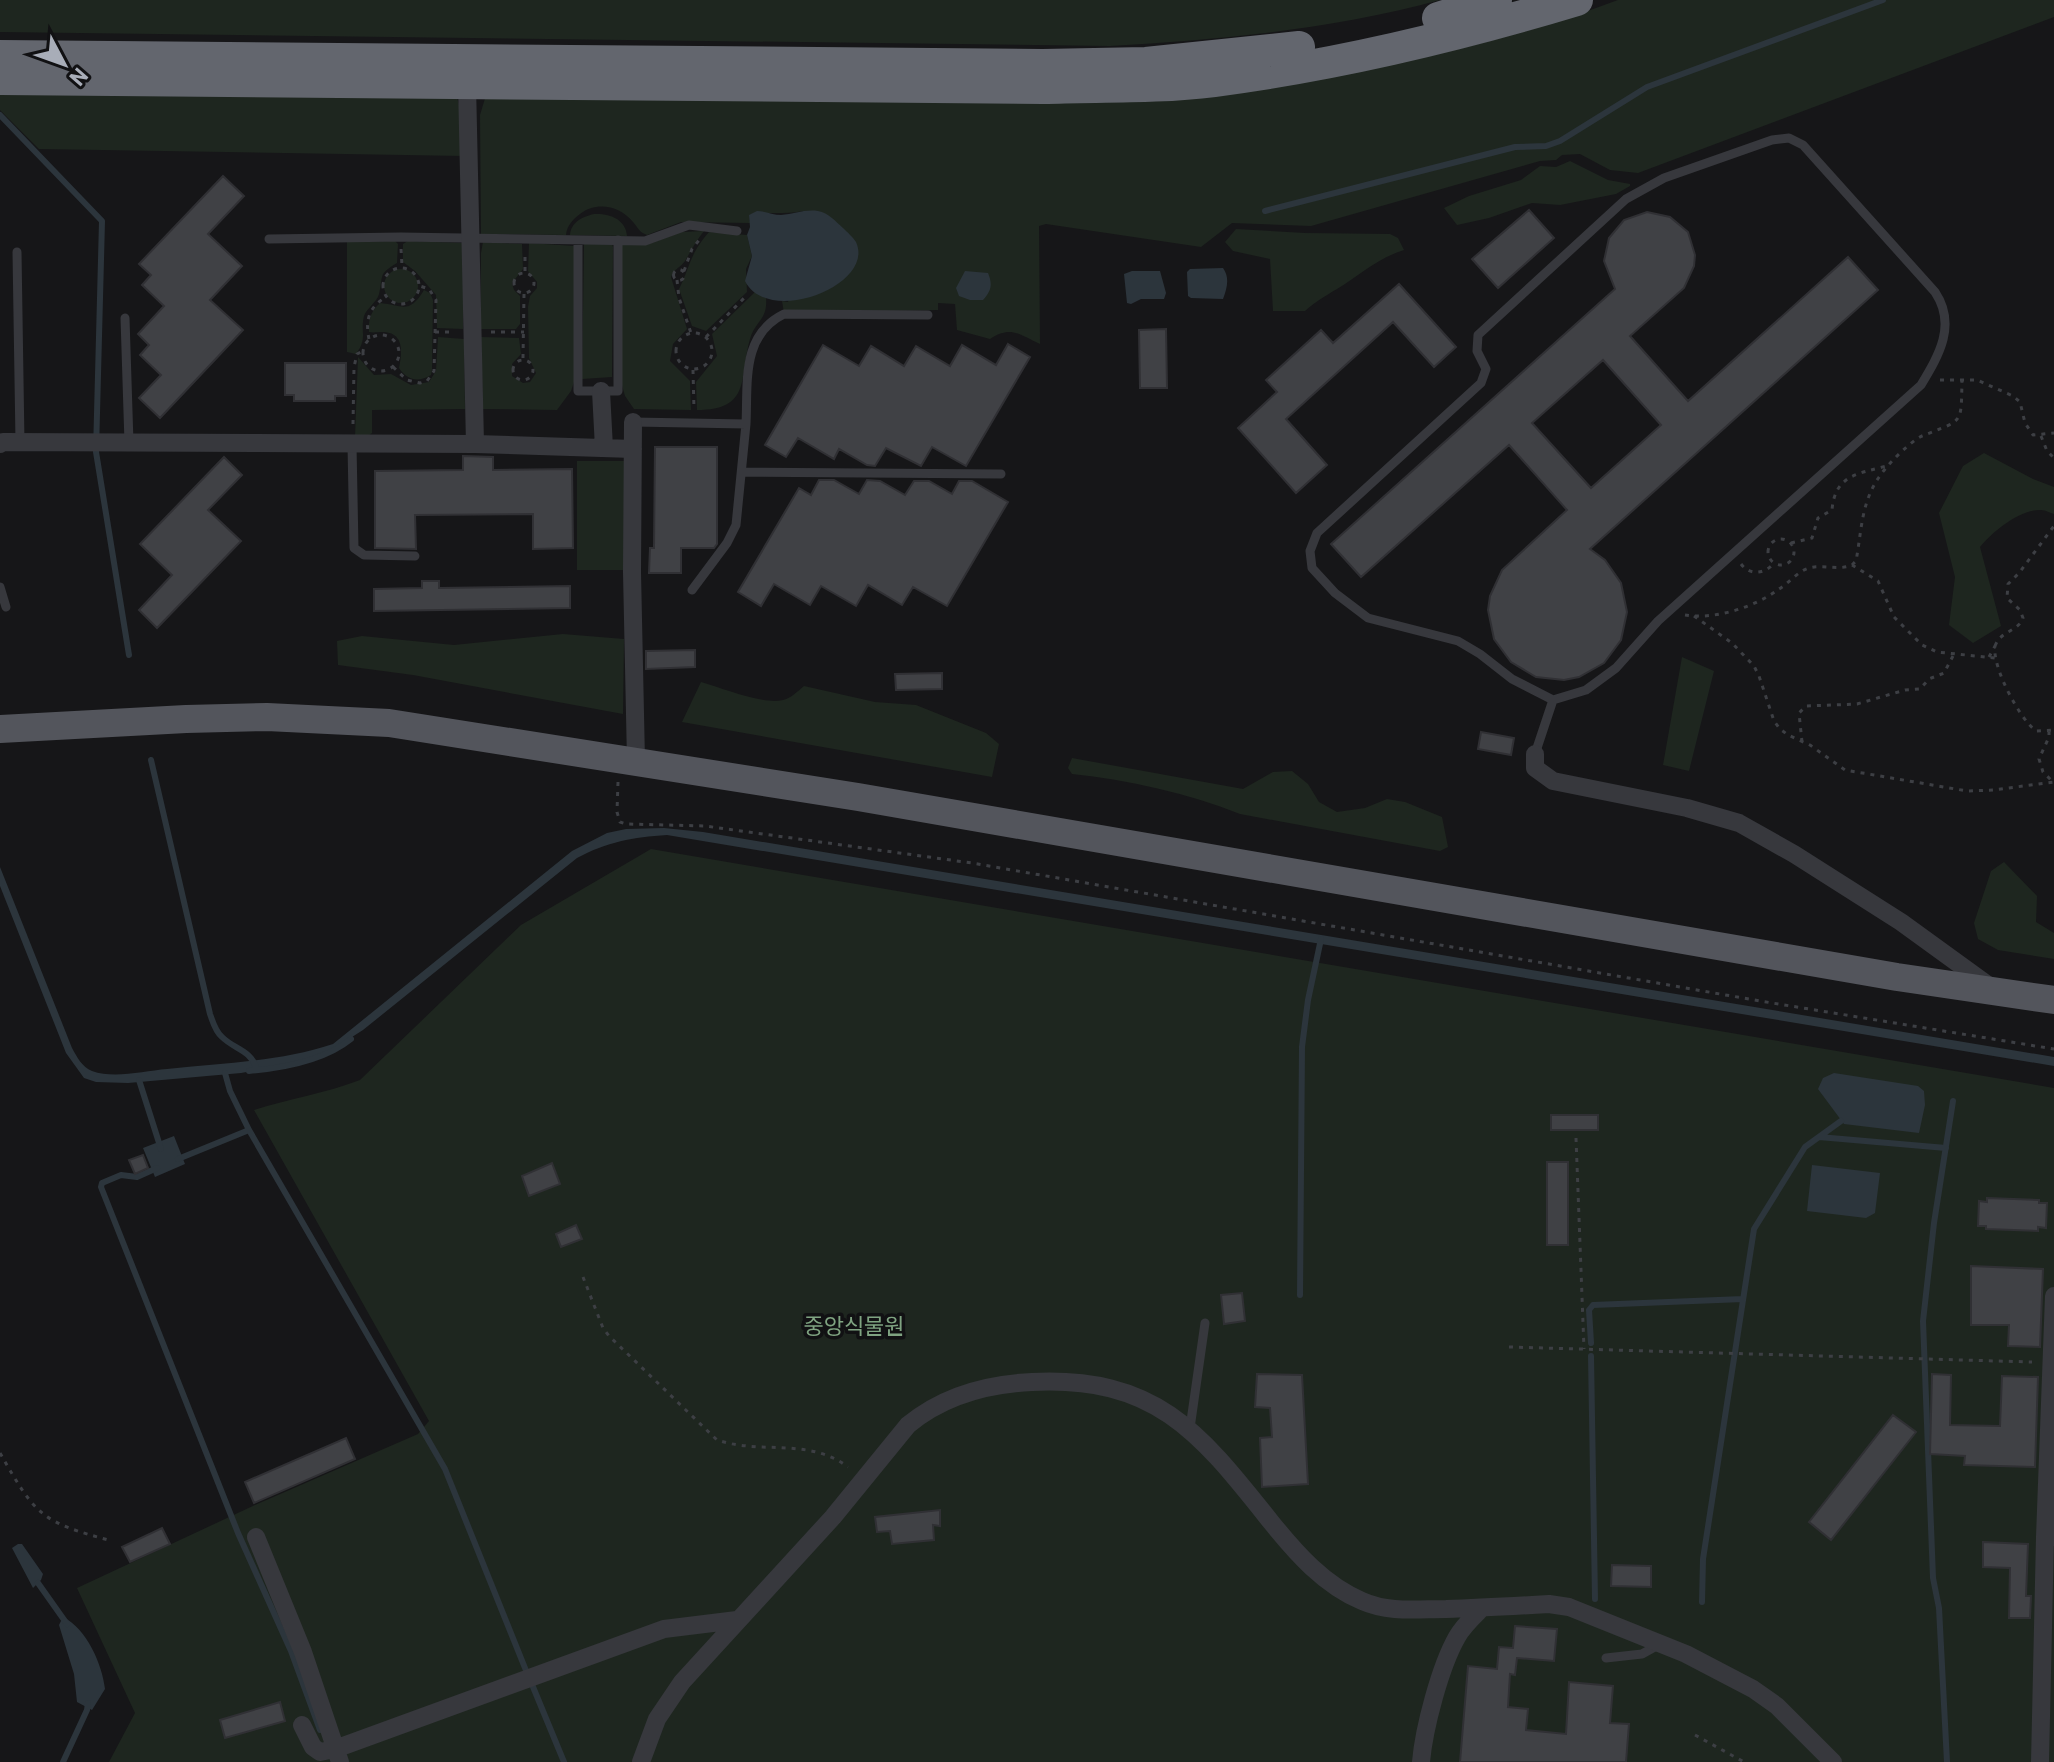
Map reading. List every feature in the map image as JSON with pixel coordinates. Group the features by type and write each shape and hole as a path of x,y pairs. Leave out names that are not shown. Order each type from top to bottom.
{"highway":[{"path":"0,56 1027,65 1146,63 1320,45 1419,23 1496,0"},
{"path":"0,79 1043,88 1211,81 1360,57 1577,0"}],"main road":[{"path":"0,729 240,718 389,723 628,759 1897,977 2054,1000"}],"street":[{"path":"467,84 475,444"},
{"path":"601,391 604,448"},
{"path":"628,759 633,422"},
{"path":"0,444 475,444 633,449"},
{"path":"1535,754 1535,768 1553,781 1687,808 1739,823 1901,922 1998,992"},
{"path":"2040,1762 2050,1537 2054,1296"},
{"path":"641,1762 657,1719 668,1702 737,1620 833,1517 908,1425 944,1402 978,1389 1010,1383 1045,1382 1114,1390 1161,1409 1190,1428 1227,1467 1292,1548 1345,1593 1364,1603 1400,1610 1549,1604 1569,1607 1711,1666 1753,1689 1786,1714 1833,1762"},
{"path":"256,1537 303,1652 338,1756"},
{"path":"1421,1762 1439,1680 1447,1659 1458,1635 1482,1608"},
{"path":"302,1725 313,1747 338,1756 664,1629 737,1620"}],"lane":[{"path":"1789,138 1803,145 1935,292 1945,307 1946,324 1937,358 1924,381 1670,610 1616,668 1586,690 1553,700 1512,679 1458,641 1368,618 1335,593 1312,568 1310,551 1317,533 1481,383 1486,369 1477,351 1478,335 1626,199 1664,178 1772,140 1789,138"},
{"path":"269,239 645,241 689,225 737,231"},
{"path":"578,240 578,391 618,391 618,240"},
{"path":"17,252 20,442"},
{"path":"692,590 727,543 736,525 749,356 757,336 771,321 784,314 928,315"},
{"path":"125,318 129,443"},
{"path":"633,422 746,424"},
{"path":"352,445 354,548 364,555 415,556"},
{"path":"742,472 1001,474"},
{"path":"0,587 6,607"},
{"path":"1535,754 1553,700"},
{"path":"1190,1428 1205,1323"},
{"path":"1606,1658 1642,1654 1660,1644"}],"path":[{"path":"677,280 683,280 692,249 710,227"},
{"path":"525,239 525,273"},
{"path":"398,268 412,271 420,286 417,297 405,305 391,302 383,290 386,276 398,268"},
{"path":"684,271 676,270 673,274 691,333"},
{"path":"525,273 534,278 535,283 530,293 524,294 519,293 514,283 519,274 525,273"},
{"path":"393,367 407,380 420,383 427,381 434,371 436,300 429,289 420,286"},
{"path":"523,359 524,294"},
{"path":"706,337 746,296"},
{"path":"352,445 354,367 357,354 363,351 369,339 367,319 372,308 386,297"},
{"path":"691,333 706,337 711,345 711,359 706,365 693,370 680,364 675,351 681,338 691,333"},
{"path":"363,351 367,365 373,369 393,367 400,354 395,341 383,334 369,339"},
{"path":"523,359 529,361 534,370 528,380 523,381 514,375 513,370 523,359"},
{"path":"693,370 694,422"},
{"path":"1852,565 1857,554 1866,502 1883,471 1917,439 1950,427 1956,421 1961,409 1962,379"},
{"path":"1924,381 1977,380 2017,399 2033,435 2054,433"},
{"path":"2041,436 2047,451 2054,458"},
{"path":"1774,563 1768,554 1772,542 1780,539 1791,543 1812,538 1818,518 1832,510 1834,498 1848,478 1855,473 1889,465"},
{"path":"1989,657 2001,635 2017,628 2023,618 2020,610 2007,598 2008,584 2054,526"},
{"path":"1774,563 1784,564 1791,560 1794,551 1791,543"},
{"path":"1739,561 1744,568 1755,573 1767,570 1774,563"},
{"path":"1694,616 1733,610 1760,600 1810,567 1838,569 1852,565 1878,581 1894,617 1928,649 1995,658"},
{"path":"1670,610 1694,616 1732,643 1754,666 1774,721 1788,735 1821,751 1845,770 1967,791 2053,782"},
{"path":"1995,646 1995,658 2023,717 2036,731 2052,730 2039,759 2043,772 2053,782"},
{"path":"1802,742 1799,713 1806,706 1857,704 1905,690 1920,689 1929,679 1944,673 1954,654"},
{"path":"628,759 617,812 620,822 626,824 705,826 972,863 1760,1001 2054,1049"},
{"path":"1576,1138 1584,1349"},
{"path":"583,1277 609,1336 717,1440 736,1447 816,1450 839,1461 863,1479"},
{"path":"1509,1347 2053,1363"},
{"path":"0,1453 34,1508 50,1521 73,1531 112,1541"},
{"path":"1695,1735 1744,1762"}],"green space":[{"path":"0,0 1440,0 1359,19 1276,32 1110,46 0,32"},
{"path":"1618,0 2054,0 2054,17 1638,173 1610,170 1580,154 1562,155 1556,160 1540,161 1311,226 1232,223 1201,247 1046,224 1039,226 1040,344 1010,332 990,339 957,330 955,304 938,303 938,310 784,313 782,301 788,302 803,211 749,215 750,223 681,222 647,235 622,212 601,207 577,216 566,235 481,234 480,115 486,95 1316,80 1469,46"},
{"path":"0,92 457,97 463,121 464,156 39,149 0,110"},
{"path":"1570,161 1608,180 1630,186 1616,194 1560,205 1532,203 1457,225 1444,208 1469,196 1521,180 1540,166 1556,167"},
{"path":"594,214 616,218 624,225 627,236 570,235 578,221"},
{"path":"1236,229 1390,234 1398,238 1404,250 1377,262 1305,311 1273,311 1270,259 1233,251 1225,242"},
{"path":"704,231 671,277 687,329 673,344 670,361 690,381 691,410 634,409 625,396 621,382 621,243 652,243 681,232"},
{"path":"709,232 747,235 752,256 746,269 747,292 706,331 692,326 679,289 694,254"},
{"path":"395,241 398,244 397,263 382,276 378,297 364,316 360,348 356,354 347,352 347,242"},
{"path":"408,241 463,243 463,329 437,328 436,295 403,262 403,244"},
{"path":"483,242 522,244 523,269 512,283 520,296 520,324 516,329 481,329"},
{"path":"529,243 575,246 574,382 557,410 483,409 481,337 519,338 521,354 512,364 512,376 523,383 530,382 536,373 529,358 528,307 537,282 528,271"},
{"path":"584,244 612,244 613,247 612,377 582,379"},
{"path":"401,269 413,274 418,286 413,298 401,303 389,298 384,286 389,274"},
{"path":"424,290 430,293 433,300 432,370 431,375 417,379 409,378 399,368 401,350 398,339 389,333 369,332 369,324 372,313 380,303 410,306"},
{"path":"755,292 766,298 766,305 750,339 740,389 727,404 715,409 697,410 696,382 717,356 712,334"},
{"path":"438,337 464,339 465,409 372,410 372,433 355,437 358,357 374,375 391,374 411,385 429,382 436,371"},
{"path":"1984,453 2054,487 2054,514 2041,510 2024,513 1999,528 1980,547 2001,626 1973,643 1949,625 1955,577 1939,513 1963,466"},
{"path":"577,461 624,461 624,570 577,570"},
{"path":"563,634 624,639 623,714 413,675 338,665 337,641 362,636 454,645"},
{"path":"1682,657 1714,671 1689,771 1663,765"},
{"path":"701,682 764,700 786,699 804,686 875,702 916,705 986,733 999,744 992,777 682,722"},
{"path":"1072,758 1243,789 1273,772 1292,771 1308,784 1319,802 1337,812 1365,808 1387,799 1405,802 1442,817 1448,847 1440,851 1240,814 1158,788 1072,774 1068,768"},
{"name":"중앙식물원","path":"651,849 2054,1088 2054,1762 109,1762 135,1713 77,1588 418,1434 429,1421 254,1110 360,1080 521,925"},
{"path":"2004,862 2037,896 2036,922 2054,933 2054,959 1998,950 1978,939 1974,923 1991,871"}],"shaded area":[{"path":"757,211 781,215 813,211 829,215 856,242 858,258 850,273 817,295 796,300 775,300 757,294 745,281 752,256 747,235 749,215"},
{"path":"1223,268 1227,287 1223,299 1188,296 1187,272 1190,269"},
{"path":"965,271 988,273 990,288 983,300 959,296 956,288"},
{"path":"1160,271 1166,293 1164,299 1141,299 1127,303 1124,274"},
{"path":"664,828 2054,1057 2054,1066 667,835 620,841 577,858 363,1030 327,1053 241,1073 128,1083 96,1082 84,1078 66,1053 0,886 0,867 78,1058 92,1071 129,1074 272,1058 333,1044 572,851 607,833"},
{"path":"1834,1073 1918,1086 1924,1091 1925,1105 1919,1133 1844,1124 1818,1089 1823,1078"},
{"path":"174,1136 185,1164 155,1177 143,1148"},
{"path":"1812,1165 1880,1173 1875,1213 1866,1218 1807,1211"},
{"path":"22,1544 43,1574 33,1588 12,1548"},
{"path":"63,1617 86,1638 101,1669 105,1689 92,1710 77,1702 74,1674 59,1625"}],"building":[{"path":"223,176 244,196 208,234 242,266 210,300 243,330 160,418 139,398 161,375 140,355 149,345 138,334 164,306 142,285 151,275 139,264"},
{"path":"1529,210 1554,238 1498,288 1472,259"},
{"path":"1647,212 1670,217 1688,232 1695,255 1694,266 1684,288 1630,336 1688,401 1848,257 1878,290 1590,549 1605,560 1621,583 1627,612 1621,640 1604,663 1579,677 1564,680 1536,677 1511,662 1494,639 1488,610 1490,596 1502,570 1567,510 1509,445 1361,577 1331,544 1615,289 1604,261 1609,238 1624,220","holes":["1603,360 1661,425 1591,488 1532,423"]},
{"path":"1399,284 1456,347 1434,367 1393,322 1286,419 1327,465 1296,493 1238,428 1277,392 1266,380 1321,330 1333,343"},
{"path":"1166,329 1167,388 1140,388 1139,330"},
{"path":"1008,344 1030,357 966,466 932,447 921,466 886,448 875,466 867,465 839,449 834,459 798,438 786,457 765,445 823,345 859,366 871,346 904,366 916,346 950,366 962,345 996,365"},
{"path":"285,363 346,363 346,396 335,396 335,401 294,401 294,395 285,395"},
{"path":"655,447 717,447 717,544 714,548 681,548 681,573 649,573 650,548 654,548"},
{"path":"463,456 493,457 493,470 572,469 573,548 533,549 533,514 415,515 416,549 375,548 375,471 463,470"},
{"path":"224,457 242,475 208,510 241,541 157,628 139,610 172,575 140,544"},
{"path":"819,480 834,480 859,494 867,480 880,481 905,495 914,481 929,481 952,494 959,481 972,481 1008,502 947,606 913,587 902,605 868,585 856,606 821,586 810,605 774,584 761,606 738,592 799,488 811,495"},
{"path":"422,581 439,581 439,588 570,586 570,608 374,611 374,589 422,588"},
{"path":"695,650 695,667 646,669 646,651"},
{"path":"942,673 942,689 896,690 895,674"},
{"path":"1481,732 1514,738 1511,755 1478,749"},
{"path":"1551,1115 1598,1115 1598,1130 1551,1130"},
{"path":"143,1155 148,1168 135,1174 129,1160"},
{"path":"1547,1162 1568,1162 1568,1245 1547,1245"},
{"path":"552,1163 560,1184 529,1196 522,1176"},
{"path":"1987,1198 2047,1203 2046,1228 2038,1227 2038,1231 1978,1226 1979,1201 1987,1202"},
{"path":"576,1225 582,1239 561,1247 556,1234"},
{"path":"1971,1266 2043,1269 2040,1347 2008,1346 2009,1325 1971,1325"},
{"path":"1242,1293 1245,1321 1224,1324 1221,1295"},
{"path":"1257,1374 1302,1375 1308,1484 1262,1487 1260,1438 1272,1437 1270,1408 1255,1407"},
{"path":"1932,1374 1951,1375 1950,1425 2000,1426 2002,1376 2038,1377 2035,1467 1964,1465 1965,1456 1930,1454"},
{"path":"1893,1415 1916,1432 1831,1540 1809,1522"},
{"path":"346,1438 355,1459 254,1503 245,1482"},
{"path":"940,1510 940,1526 933,1525 934,1540 892,1544 890,1531 877,1532 875,1517"},
{"path":"162,1528 170,1544 130,1562 122,1547"},
{"path":"1983,1542 2028,1544 2026,1596 2031,1596 2030,1618 2009,1618 2010,1568 1983,1567"},
{"path":"1612,1565 1651,1566 1651,1587 1611,1586"},
{"path":"1515,1626 1557,1629 1554,1661 1517,1658 1515,1675 1510,1674 1508,1707 1528,1709 1526,1730 1566,1734 1569,1682 1613,1686 1610,1723 1629,1724 1626,1762 1460,1762 1468,1666 1497,1669 1499,1647 1513,1648"},
{"path":"280,1702 285,1721 225,1738 220,1720"}],"waterway":[{"path":"1265,211 1515,147 1546,146 1560,141 1647,87 1883,0"},
{"path":"0,115 102,221 96,452 129,655"},
{"path":"151,760 214,1026 227,1041 246,1053 256,1067"},
{"path":"1300,1295 1302,1047 1321,939"},
{"path":"249,1071 303,1062 329,1053 351,1039"},
{"path":"225,1073 249,1130 445,1469 527,1673"},
{"path":"139,1080 161,1149"},
{"path":"1947,1762 1939,1608 1933,1578 1923,1321 1953,1101"},
{"path":"1702,1602 1703,1559 1754,1229 1805,1147 1841,1121"},
{"path":"178,1159 249,1130"},
{"path":"1819,1137 1946,1148"},
{"path":"157,1168 137,1177 121,1175 102,1183 101,1187 238,1533 291,1651 320,1730"},
{"path":"1591,1343 1589,1310 1593,1305 1743,1299"},
{"path":"1591,1356 1595,1599"},
{"path":"38,1583 67,1624"},
{"path":"531,1682 564,1762"},
{"path":"63,1762 88,1703"}]}
